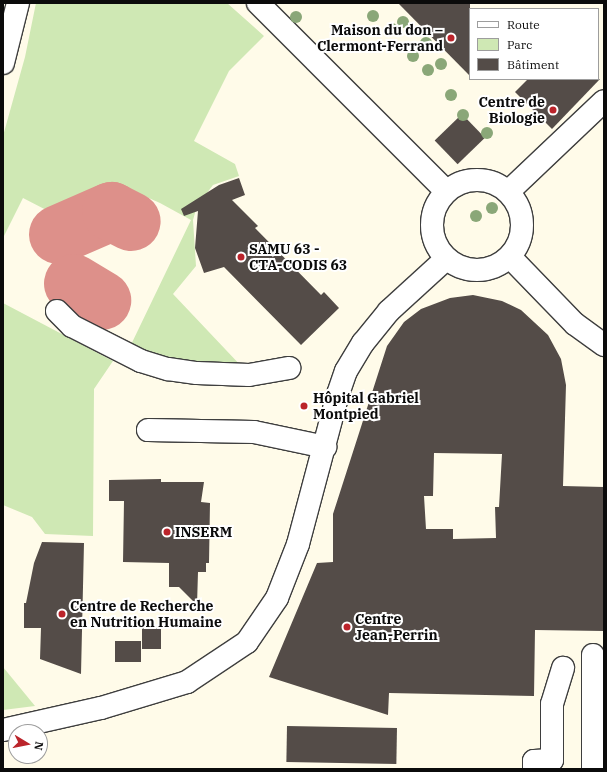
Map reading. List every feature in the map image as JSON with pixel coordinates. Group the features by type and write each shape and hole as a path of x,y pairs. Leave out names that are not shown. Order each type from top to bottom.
{"lane":[{"path":"3,63 18,3"},
{"path":"258,3 446,191"},
{"path":"508,192 604,101"},
{"path":"478,180 494,183 508,192 519,208 522,224 520,242 510,257 494,268 477,271 459,268 446,259 438,248 431,229 434,209 446,191 459,183 478,180"},
{"path":"510,257 575,324 604,345"},
{"path":"3,730 101,708 188,682 247,642 277,598 298,544 325,448 338,394 346,371 363,344 389,311 446,259"},
{"path":"57,311 72,326 141,361 168,369 197,373 250,375 289,368"},
{"path":"148,430 254,432 325,448"},
{"path":"593,655 593,769"},
{"path":"534,769 534,761 552,760 552,704 563,668"}],"green space":[{"path":"36,3 227,3 264,36 229,71 194,141 235,164 239,176 213,185 197,206 193,220 196,266 173,294 243,368 127,353 191,220 160,203 124,187 54,214 23,198 3,238 3,136 25,57"},
{"path":"3,303 113,361 94,389 93,536 45,534 32,517 3,505"},
{"path":"3,667 35,706 3,710"}],"building":[{"name":"Maison du don – Clermont-Ferrand","path":"398,3 470,3 469,75"},
{"name":"Centre de Biologie","path":"600,79 552,129 515,92 527,80"},
{"path":"462,114 485,138 458,164 435,140"},
{"name":"SAMU 63 - CTA-CODIS 63","path":"239,178 245,195 232,200 258,226 255,228 321,295 324,292 339,308 301,345 224,267 204,273 195,248 198,211 184,216 181,209 219,185"},
{"path":"473,295 502,301 521,310 548,335 561,359 566,385 563,486 604,487 604,631 535,630 534,696 389,693 388,715 269,677 317,563 333,562 333,514 387,346 404,322 421,309 450,298","holes":["434,453 502,454 499,507 495,507 496,538 453,539 453,529 426,529 424,496 433,496"]},
{"name":"INSERM","path":"161,479 161,482 204,482 201,502 210,503 209,563 206,563 206,572 198,572 197,605 179,587 169,587 169,563 123,562 124,501 109,501 109,480"},
{"name":"Centre de Recherche en Nutrition Humaine","path":"42,542 84,543 81,674 40,659 41,628 24,628 24,603 26,603 34,563"},
{"path":"142,628 161,628 161,649 142,649"},
{"path":"115,641 141,641 141,662 115,662"},
{"path":"287,726 397,728 396,764 286,762"}],"taxiway":[{"path":"58,234 111,211 131,221"},
{"path":"73,283 101,300"}],"place":[{"name":"Maison du don – Clermont-Ferrand","path":"451,38"},
{"name":"Centre de Biologie","path":"553,110"},
{"name":"SAMU 63 - CTA-CODIS 63","path":"241,257"},
{"name":"Hôpital Gabriel Montpied","path":"304,406"},
{"name":"INSERM","path":"167,532"},
{"name":"Centre de Recherche en Nutrition Humaine","path":"62,614"},
{"name":"Centre Jean-Perrin","path":"347,627"}]}
